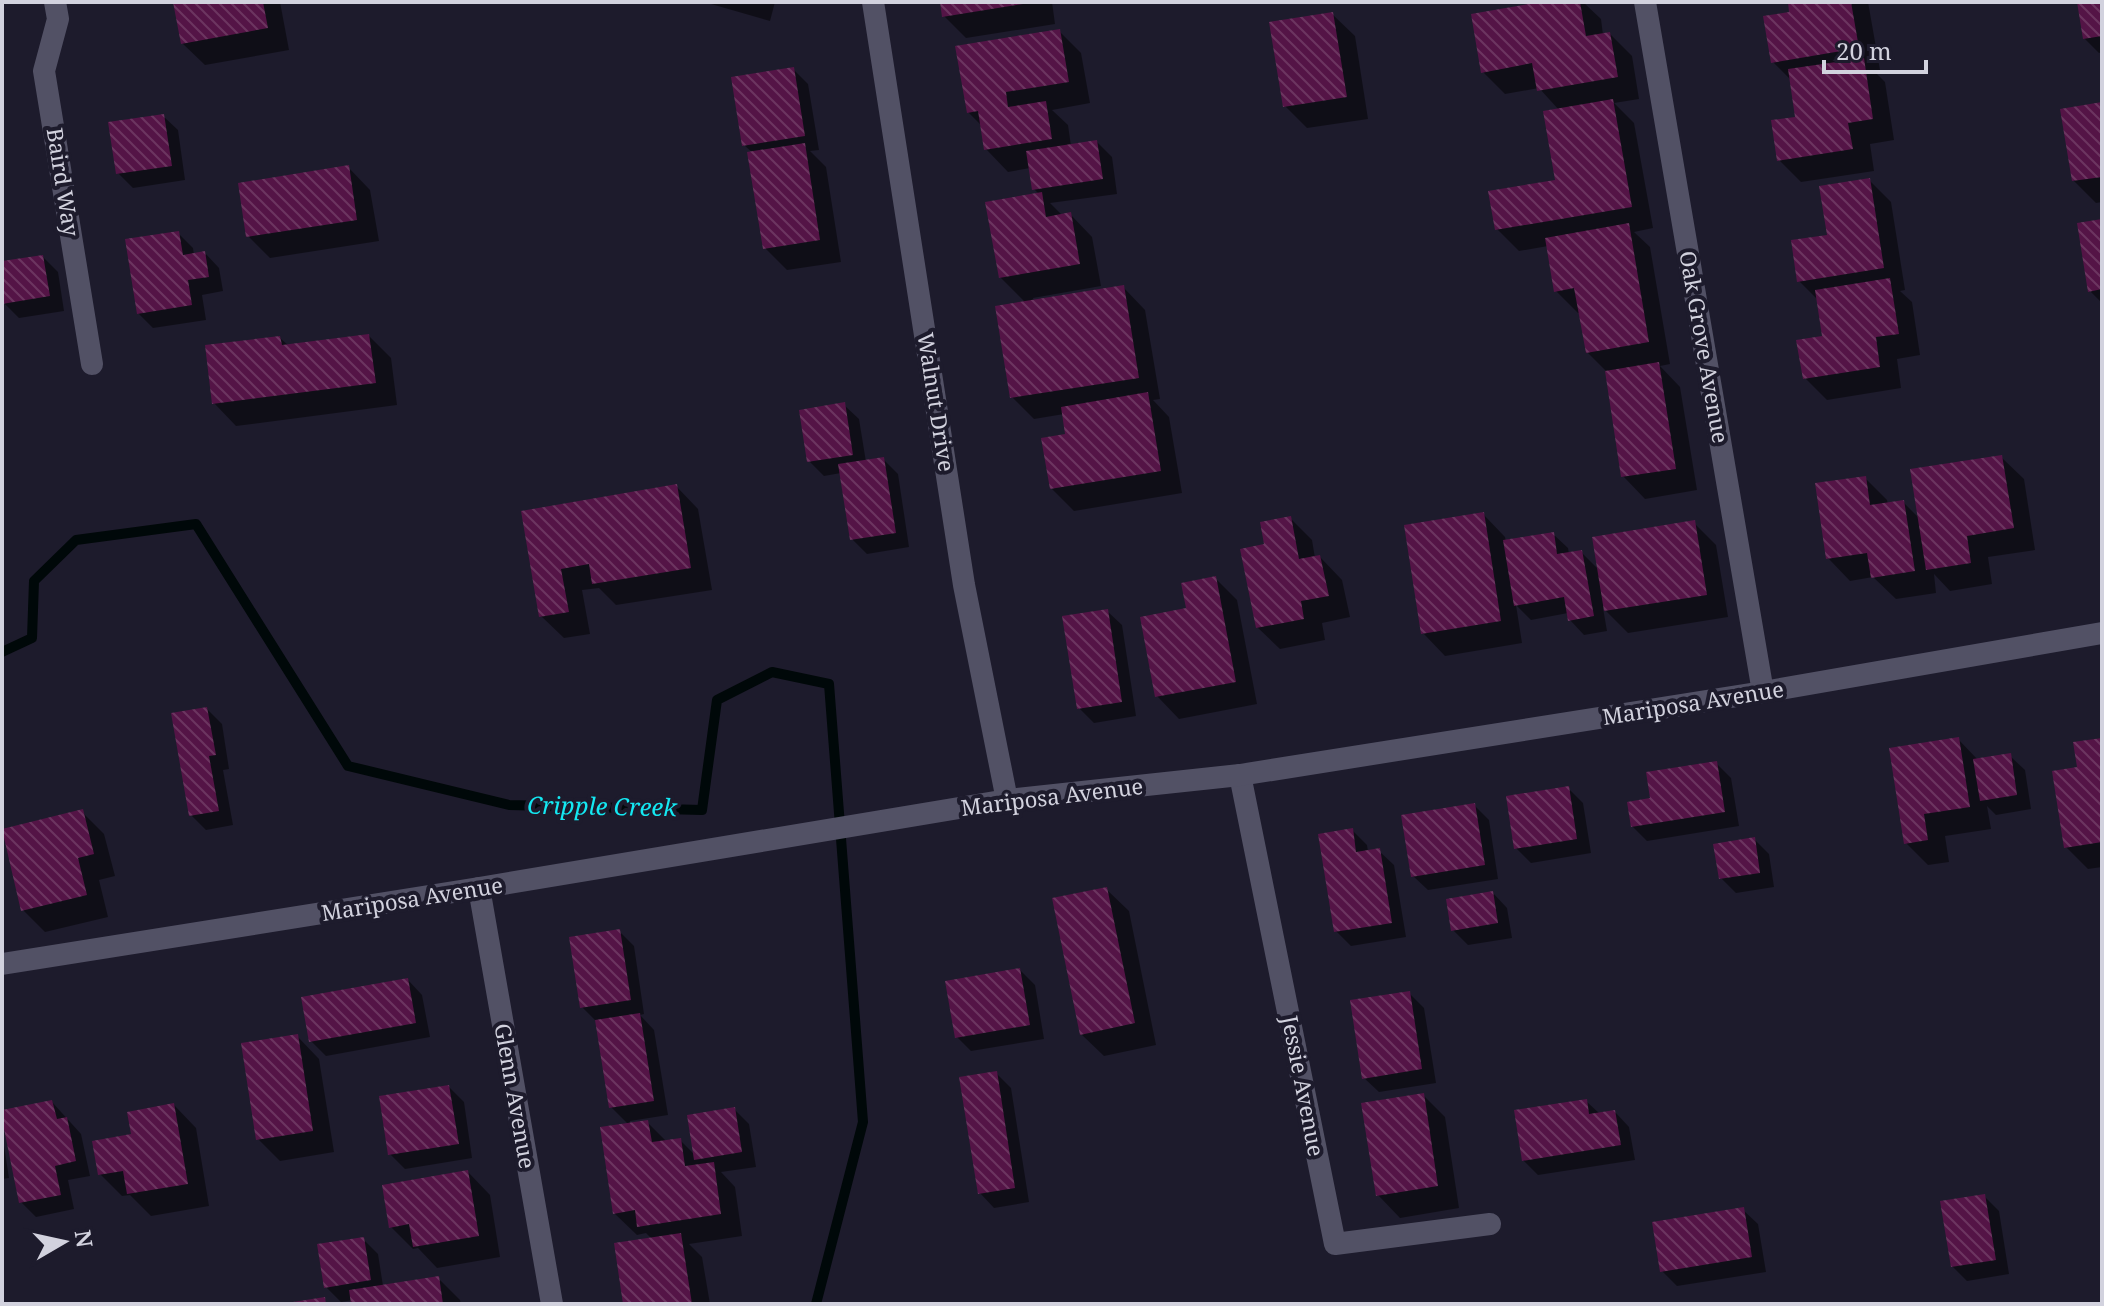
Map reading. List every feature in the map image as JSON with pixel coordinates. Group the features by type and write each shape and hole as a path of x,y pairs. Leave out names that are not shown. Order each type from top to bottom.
{"street":[{"name":"Baird Way","path":"55,2 58,19 44,71 92,364"},
{"name":"Walnut Drive","path":"873,2 964,585 1007,800"},
{"name":"Oak Grove Avenue","path":"1645,2 1763,692"},
{"name":"Mariposa Avenue","path":"2,964 1007,800 1240,775 1763,692 2102,633"},
{"name":"Jessie Avenue","path":"1240,775 1335,1244 1490,1224"},
{"name":"Glenn Avenue","path":"479,888 552,1304"}],"building":[{"path":"173,2 263,2 268,28 181,44"},
{"path":"940,2 1023,2 1023,4 942,17"},
{"path":"1540,2 1580,2 1586,36 1610,32 1618,77 1537,91 1532,63 1481,73 1471,14"},
{"path":"1788,2 1851,2 1859,48 1771,63 1763,16 1789,12"},
{"path":"2077,2 2102,2 2102,36 2083,39"},
{"path":"1333,12 1347,97 1283,107 1269,22"},
{"path":"1060,29 1069,82 1006,92 1008,107 1046,101 1052,139 984,150 978,111 967,113 955,46"},
{"path":"1864,58 1873,119 1848,123 1853,149 1777,161 1771,120 1795,117 1788,69"},
{"path":"794,67 805,136 742,146 731,77"},
{"path":"1613,99 1632,207 1495,230 1488,191 1555,180 1543,111"},
{"path":"2102,102 2102,177 2072,181 2060,109"},
{"path":"164,114 172,166 116,174 108,122"},
{"path":"1097,140 1103,179 1032,190 1026,151"},
{"path":"805,143 820,240 763,249 747,152"},
{"path":"349,165 357,220 246,237 238,183"},
{"path":"1870,178 1884,268 1797,282 1791,240 1827,235 1819,186"},
{"path":"1042,192 1046,217 1071,212 1080,264 999,278 985,202"},
{"path":"2102,219 2102,289 2088,292 2077,223"},
{"path":"1629,223 1649,342 1586,353 1574,288 1554,292 1545,238"},
{"path":"179,231 183,255 205,251 209,277 188,280 192,305 137,314 125,239"},
{"path":"43,255 50,296 2,304 2,261"},
{"path":"1890,278 1899,334 1876,337 1880,367 1803,379 1796,340 1822,336 1815,290"},
{"path":"1124,285 1139,378 1010,398 995,306"},
{"path":"369,334 376,383 212,404 205,345 280,336 282,345"},
{"path":"1659,362 1676,469 1621,477 1605,371"},
{"path":"1148,392 1161,471 1050,489 1041,438 1065,434 1061,407"},
{"path":"845,402 853,455 807,462 799,410"},
{"path":"2002,455 2014,528 1967,536 1971,563 1926,570 1910,469"},
{"path":"884,457 896,533 850,540 838,464"},
{"path":"1866,476 1870,505 1904,500 1915,571 1871,578 1867,553 1826,559 1815,483"},
{"path":"677,484 691,568 592,584 589,564 561,569 569,612 539,617 521,511"},
{"path":"1484,512 1501,621 1421,634 1404,525"},
{"path":"1291,516 1299,559 1320,555 1329,596 1301,601 1304,619 1256,628 1240,549 1264,544 1260,522"},
{"path":"1695,520 1707,595 1604,611 1592,537"},
{"path":"1554,532 1557,554 1582,550 1594,616 1568,621 1564,597 1514,606 1503,540"},
{"path":"1216,576 1236,682 1155,697 1140,617 1186,608 1181,583"},
{"path":"1108,609 1122,702 1077,709 1062,616"},
{"path":"207,707 216,755 209,756 219,811 189,816 171,713"},
{"path":"1959,737 1970,807 1924,814 1928,840 1904,844 1889,748"},
{"path":"2102,738 2102,842 2064,848 2052,771 2077,767 2073,742"},
{"path":"2011,753 2017,795 1980,801 1973,759"},
{"path":"1717,761 1725,812 1631,827 1627,802 1650,798 1646,772"},
{"path":"1569,786 1577,839 1514,849 1506,796"},
{"path":"1475,803 1485,865 1411,877 1401,815"},
{"path":"83,809 94,854 78,858 87,895 21,911 2,829"},
{"path":"1353,828 1356,852 1380,848 1392,923 1334,932 1318,834"},
{"path":"1755,837 1760,873 1719,879 1713,844"},
{"path":"1107,887 1135,1023 1080,1035 1052,898"},
{"path":"1493,891 1498,923 1451,931 1446,899"},
{"path":"620,929 631,1000 580,1008 569,937"},
{"path":"1020,968 1030,1025 955,1038 945,981"},
{"path":"408,978 416,1023 309,1042 301,997"},
{"path":"1410,991 1422,1069 1362,1079 1350,1000"},
{"path":"640,1013 654,1101 609,1108 595,1020"},
{"path":"298,1034 313,1131 256,1140 241,1043"},
{"path":"997,1071 1015,1188 978,1194 959,1077"},
{"path":"449,1085 459,1144 388,1155 379,1096"},
{"path":"1424,1093 1438,1186 1376,1196 1361,1103"},
{"path":"1587,1099 1589,1114 1615,1110 1621,1145 1522,1161 1514,1110"},
{"path":"52,1100 57,1119 67,1117 76,1161 55,1166 61,1195 19,1203 2,1110"},
{"path":"174,1103 188,1184 127,1194 123,1171 98,1175 92,1141 131,1134 127,1112"},
{"path":"735,1107 742,1152 694,1160 687,1115"},
{"path":"648,1120 652,1142 681,1138 685,1166 714,1162 721,1214 637,1227 635,1210 613,1214 600,1127"},
{"path":"468,1170 479,1236 413,1247 409,1224 389,1228 382,1185"},
{"path":"1985,1194 1996,1260 1951,1267 1940,1201"},
{"path":"1744,1207 1752,1257 1660,1272 1652,1222"},
{"path":"681,1233 692,1304 623,1304 614,1243"},
{"path":"364,1237 371,1280 324,1288 317,1244"},
{"path":"439,1276 443,1304 351,1304 349,1290"},
{"path":"325,1297 326,1304 293,1304 293,1302"}],"waterway":[{"name":"Cripple Creek","path":"2,652 32,638 34,581 76,540 196,524 348,766 509,805 702,810 717,700 772,672 829,684 863,1122 816,1304"}]}
